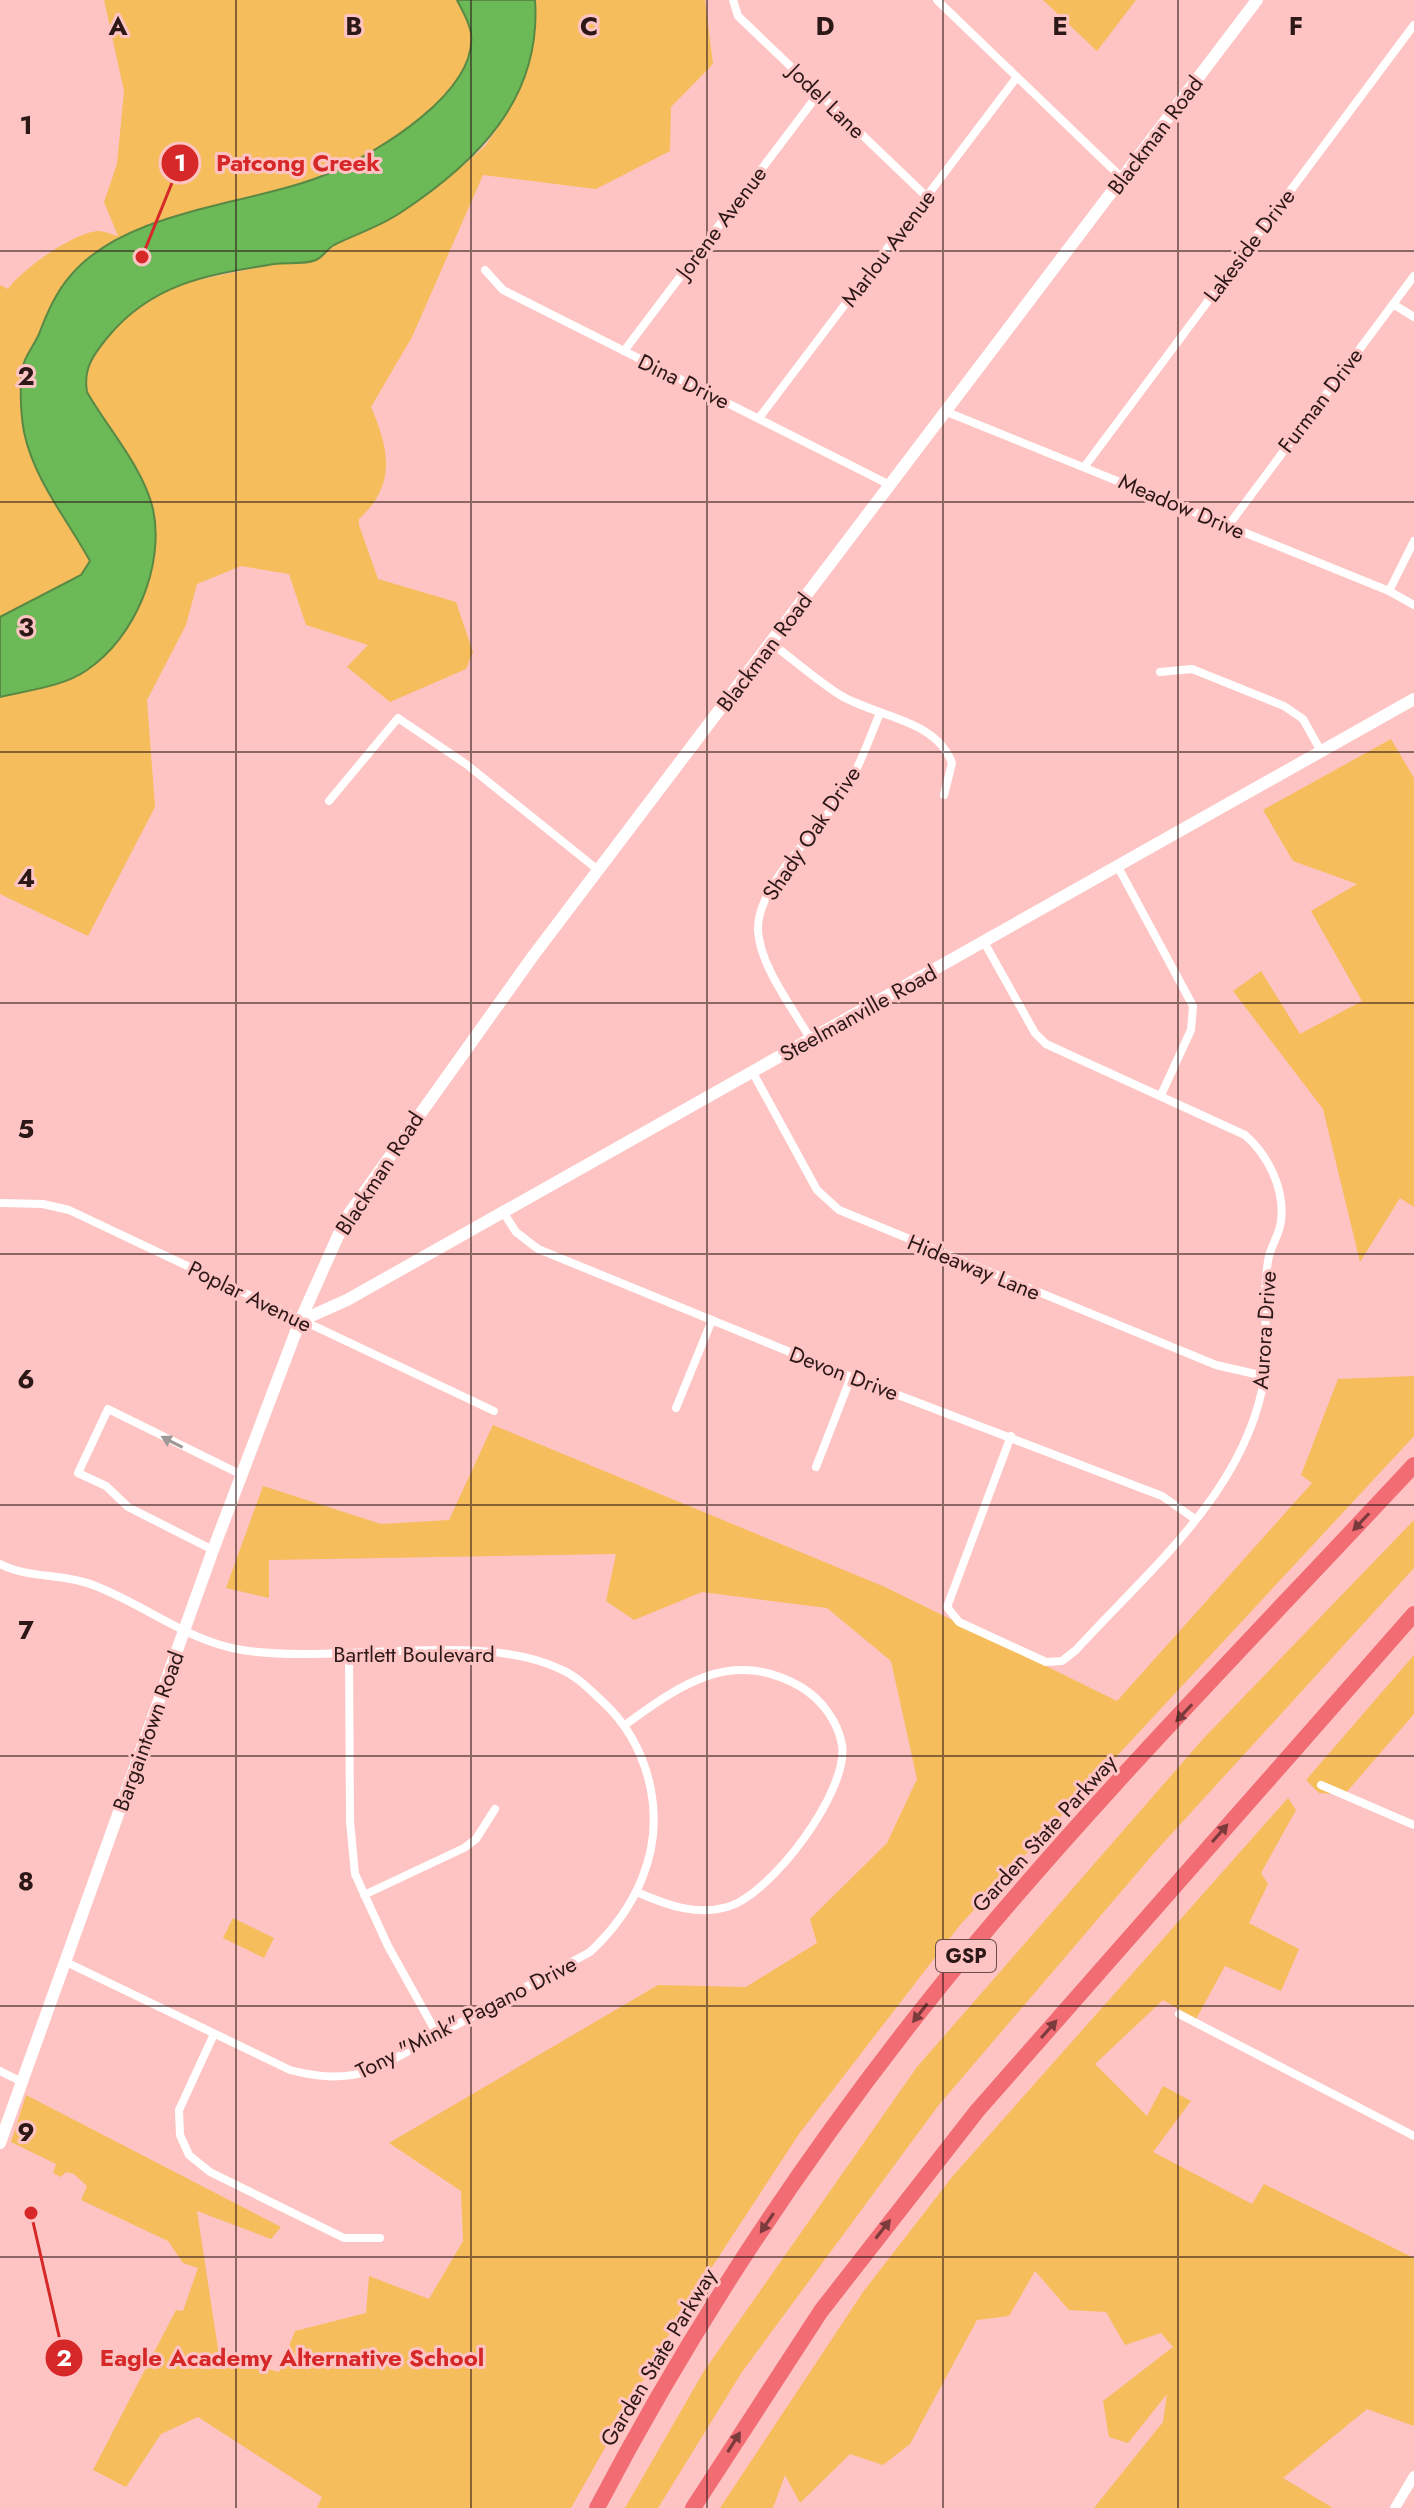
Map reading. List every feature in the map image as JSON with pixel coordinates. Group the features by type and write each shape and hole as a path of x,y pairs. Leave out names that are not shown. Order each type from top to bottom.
{"highway":[{"name":"Garden State Parkway","path":"597,2508 683,2355 748,2251 839,2118 920,2013 1033,1877 1414,1465"},
{"path":"693,2508 771,2382 821,2311 977,2111 1414,1614"}],"main road":[{"name":"Blackman Road","path":"300,1321 336,1237 364,1187 598,870 1257,0"},
{"name":"Steelmanville Road","path":"300,1321 335,1307 1414,699"},
{"name":"Bargaintown Road","path":"0,2143 213,1550 300,1321"}],"street":[{"name":"Jodel Lane","path":"733,0 738,16 927,197"},
{"path":"937,0 1123,179"},
{"name":"Lakeside Drive","path":"1085,466 1414,25"},
{"name":"Marlou Avenue","path":"759,418 1017,77"},
{"name":"Jorene Avenue","path":"624,351 819,93"},
{"name":"Dina Drive","path":"485,270 503,290 890,485"},
{"name":"Furman Drive","path":"1228,526 1414,276"},
{"path":"1393,304 1414,317"},
{"name":"Meadow Drive","path":"947,412 1389,591 1414,605"},
{"path":"1389,591 1414,541"},
{"path":"771,643 840,694 920,728 943,745 953,768 944,795"},
{"path":"1160,672 1192,669 1284,706 1303,719 1322,753"},
{"name":"Shady Oak Drive","path":"811,1040 766,959 758,932 758,918 770,891 846,788 880,713"},
{"path":"329,801 398,718 466,764 598,870"},
{"path":"1118,867 1193,1006 1191,1030 1161,1095"},
{"name":"Aurora Drive","path":"984,942 1040,1039 1054,1049 1245,1135 1264,1152 1282,1202 1281,1224 1269,1256 1261,1394 1229,1476 1195,1519 1076,1650 1059,1662 1046,1662 959,1622 947,1607 949,1593 1011,1436"},
{"name":"Hideaway Lane","path":"753,1073 817,1190 839,1210 1196,1358 1264,1376"},
{"name":"Poplar Avenue","path":"0,1203 36,1203 69,1210 494,1411"},
{"name":"Devon Drive","path":"503,1212 516,1232 538,1249 851,1377 1162,1496 1195,1519"},
{"path":"676,1408 712,1320"},
{"path":"816,1467 851,1377"},
{"path":"213,1550 128,1507 106,1486 78,1473 108,1409 242,1475"},
{"name":"Bartlett Boulevard","path":"0,1564 26,1574 66,1576 93,1584 184,1631 241,1650 349,1654 487,1652 539,1660 562,1669 585,1685 625,1725"},
{"path":"349,1654 351,1852 355,1874 437,2034"},
{"path":"625,1725 706,1675 748,1669 788,1679 811,1693 836,1726 842,1747 835,1783 816,1819 764,1885 744,1900 728,1907 690,1910 639,1893"},
{"name":"Tony \"Mink\" Pagano Drive","path":"66,1962 290,2070 323,2078 346,2078 372,2071 590,1952 613,1931 639,1893 652,1843 652,1798 638,1747 625,1725"},
{"path":"1321,1785 1414,1825"},
{"path":"364,1895 464,1848 476,1839 495,1809"},
{"path":"1179,2014 1414,2136"},
{"path":"214,2034 179,2110 179,2130 189,2155 210,2172 344,2238 380,2238"},
{"path":"0,2071 22,2082"},
{"path":"1395,2508 1414,2476"}],"shaded area":[{"path":"104,0 457,0 471,33 469,55 442,98 422,117 375,150 305,183 192,213 136,232 94,255 75,271 31,353 21,399 25,434 39,472 90,561 81,575 0,617 0,285 8,289 36,262 88,233 99,231 118,236 104,202 117,164 124,91"},
{"path":"457,0 535,0 534,36 528,68 499,125 478,150 428,194 400,213 334,245 316,260 249,268 182,284 162,293 124,319 97,350 88,369 87,392 133,463 148,493 156,531 150,576 132,620 104,656 87,670 56,684 0,697 0,617 81,575 90,561 35,466 22,416 23,367 61,288 96,252 125,235 159,221 267,193 332,172 398,135 442,98 459,77 469,55 471,33"},
{"path":"535,0 705,0 713,64 671,107 670,151 596,189 483,175 412,337 371,407 382,437 386,466 379,493 359,519 359,525 378,579 456,602 473,652 466,669 390,702 347,667 368,645 306,625 289,574 241,566 197,584 186,625 147,700 155,807 88,936 0,894 0,697 62,682 100,660 130,623 149,578 154,554 153,509 148,493 133,463 87,392 85,375 97,349 120,322 154,295 179,284 274,264 311,260 399,214 465,164 485,146 507,114"},
{"path":"1043,0 1136,0 1097,51"},
{"path":"1391,739 1414,778 1414,1207 1400,1198 1360,1262 1323,1109 1233,991 1261,971 1300,1034 1362,1001 1311,911 1357,884 1293,861 1263,810"},
{"path":"1414,1376 1414,1436 960,1925 799,2134 676,2322 571,2508 317,2508 322,2497 198,2417 161,2434 126,2487 93,2470 176,2310 183,2311 198,2268 183,2263 168,2241 81,2200 87,2186 74,2174 66,2172 61,2177 53,2173 56,2164 11,2142 26,2095 281,2227 271,2239 197,2211 219,2355 279,2372 295,2331 366,2313 369,2276 429,2299 463,2241 461,2191 389,2143 658,1985 746,1987 817,1943 810,1919 887,1843 917,1779 891,1661 827,1608 702,1592 634,1620 606,1601 616,1554 269,1560 269,1598 226,1588 263,1486 381,1524 449,1520 493,1425 885,1587 1117,1701 1312,1483 1301,1475 1338,1379"},
{"path":"1414,1520 1414,1568 1155,1852 938,2106 742,2372 658,2508 625,2508 704,2371 917,2067 1203,1739"},
{"path":"1414,1655 1414,1714 1344,1795 1319,1793 1306,1780"},
{"path":"1288,1798 1296,1810 1261,1873 1268,1884 1249,1923 1299,1949 1281,1991 1225,1966 1196,2019 1163,2000 1095,2064 1147,2116 1163,2086 1191,2101 1153,2152 1252,2204 1264,2184 1414,2258 1414,2426 1367,2409 1283,2478 1333,2508 1094,2508 1163,2422 1167,2394 1128,2443 1109,2437 1103,2401 1173,2347 1161,2333 1125,2345 1106,2312 1069,2310 1035,2271 1009,2316 977,2320 910,2444 883,2465 850,2454 800,2503 785,2475 773,2508 720,2508 863,2292 952,2177"},
{"path":"233,1918 274,1938 264,1958 223,1938"}],"place":[{"name":"Patcong Creek","path":"142,257"},
{"name":"Eagle Academy Alternative School","path":"31,2213"}]}
